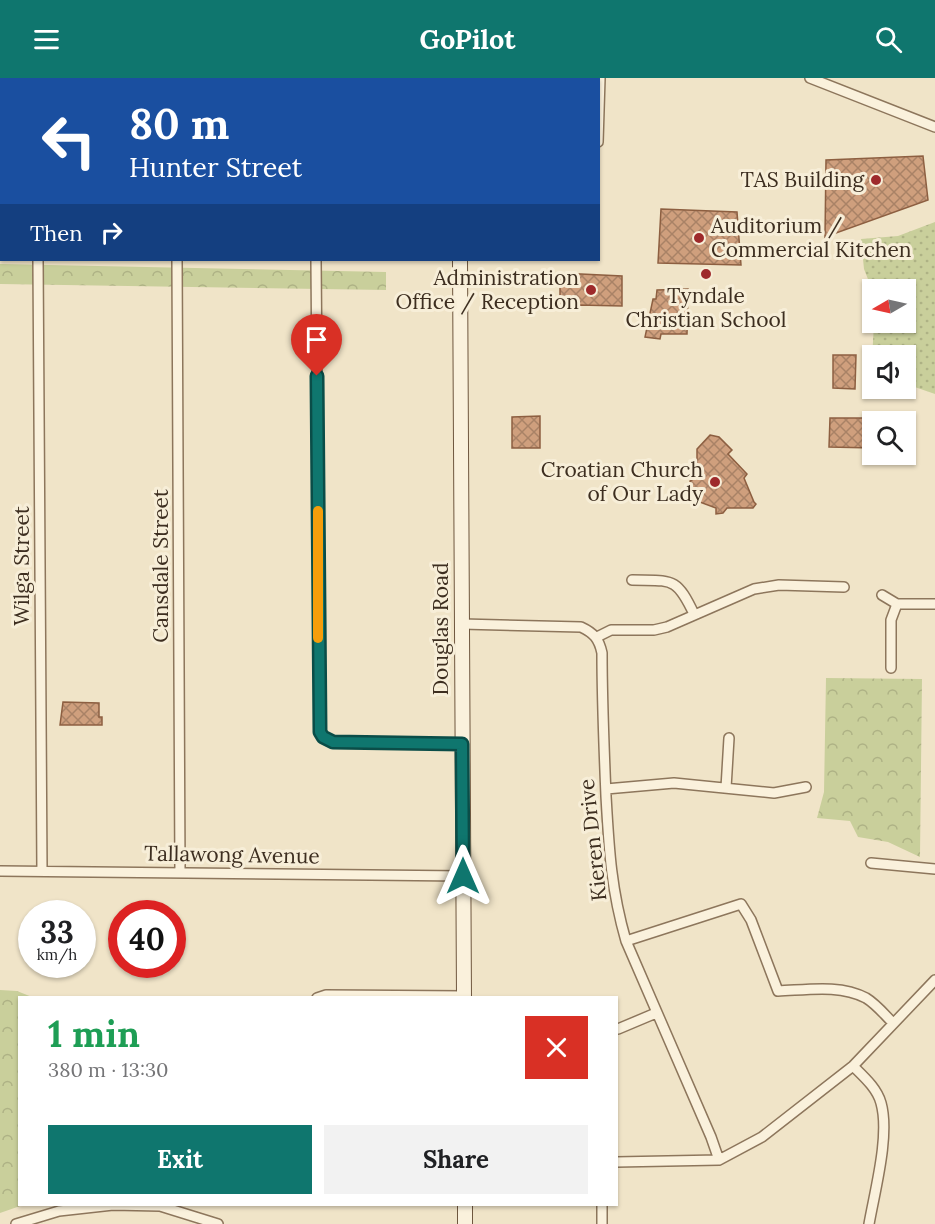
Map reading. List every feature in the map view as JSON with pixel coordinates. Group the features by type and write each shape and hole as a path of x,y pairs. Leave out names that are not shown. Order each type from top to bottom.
{"street":[{"path":"810,78 935,128"},
{"name":"Wilga Street","path":"38,261 42,871"},
{"name":"Cansdale Street","path":"177,261 180,872"},
{"path":"316,261 320,732 323,737 333,742 462,744"},
{"name":"Douglas Road","path":"460,261 464,996"},
{"path":"632,580 664,581 678,585 694,614"},
{"path":"462,624 581,627 591,631 597,637 612,630 654,630 667,627 760,588 779,585 844,587"},
{"path":"882,595 897,604 935,604"},
{"path":"891,668 891,620 897,604"},
{"name":"Kieren Drive","path":"597,637 602,653 603,766 613,889 626,940 719,1160"},
{"path":"726,788 729,738"},
{"path":"606,789 674,783 774,793 806,787"},
{"path":"871,863 935,869"},
{"name":"Tallawong Avenue","path":"0,871 463,876"},
{"path":"626,940 741,904 751,920 778,991 834,989 855,994 868,999 893,1023"},
{"path":"618,1162 719,1160 762,1137 853,1066 935,980"},
{"path":"323,996 395,996"},
{"path":"618,1029 656,1012"},
{"path":"853,1066 870,1082 881,1101 884,1122 869,1224"},
{"path":"16,1224 77,1208 101,1206"},
{"path":"163,1206 218,1224"},
{"path":"465,1206 465,1224"},
{"path":"602,1206 602,1224"}],"green space":[{"path":"935,222 935,394 916,387 916,345 873,345 873,333 916,333 916,279 868,279 864,269 861,239 898,236"},
{"path":"0,264 386,272 386,290 0,284"},
{"path":"826,678 922,679 920,857 888,842 858,837 850,821 817,818 824,792"},
{"path":"0,990 17,991 30,996 18,996 18,1206 20,1206 0,1213"}],"building":[{"name":"TAS Building","path":"923,156 928,200 825,237 826,160"},
{"name":"Auditorium / Commercial Kitchen","path":"661,209 737,212 741,265 658,263"},
{"name":"Administration Office / Reception","path":"560,273 622,276 622,306 578,305 578,308 560,308"},
{"path":"688,289 687,334 661,334 660,339 645,337 657,290"},
{"path":"833,355 856,355 855,389 833,388"},
{"path":"540,416 540,448 512,448 512,417"},
{"path":"830,418 862,418 862,448 829,447"},
{"path":"710,435 719,437 732,450 728,454 747,474 744,478 756,504 753,508 727,508 723,513 716,514 716,508 697,501 696,489 693,489 690,481 697,477 697,449"},
{"path":"63,702 99,703 99,717 102,717 102,725 60,725"}],"slow traffic":[{"path":"318,511 318,638"}],"place":[{"name":"TAS Building","path":"876,180"},
{"name":"Auditorium / Commercial Kitchen","path":"699,238"},
{"name":"Tyndale Christian School","path":"706,274"},
{"name":"Administration Office / Reception","path":"591,290"},
{"name":"Croatian Church of Our Lady","path":"715,482"}],"route":[{"path":"317,376 320,732 323,737 333,742 462,744 463,876"}]}
